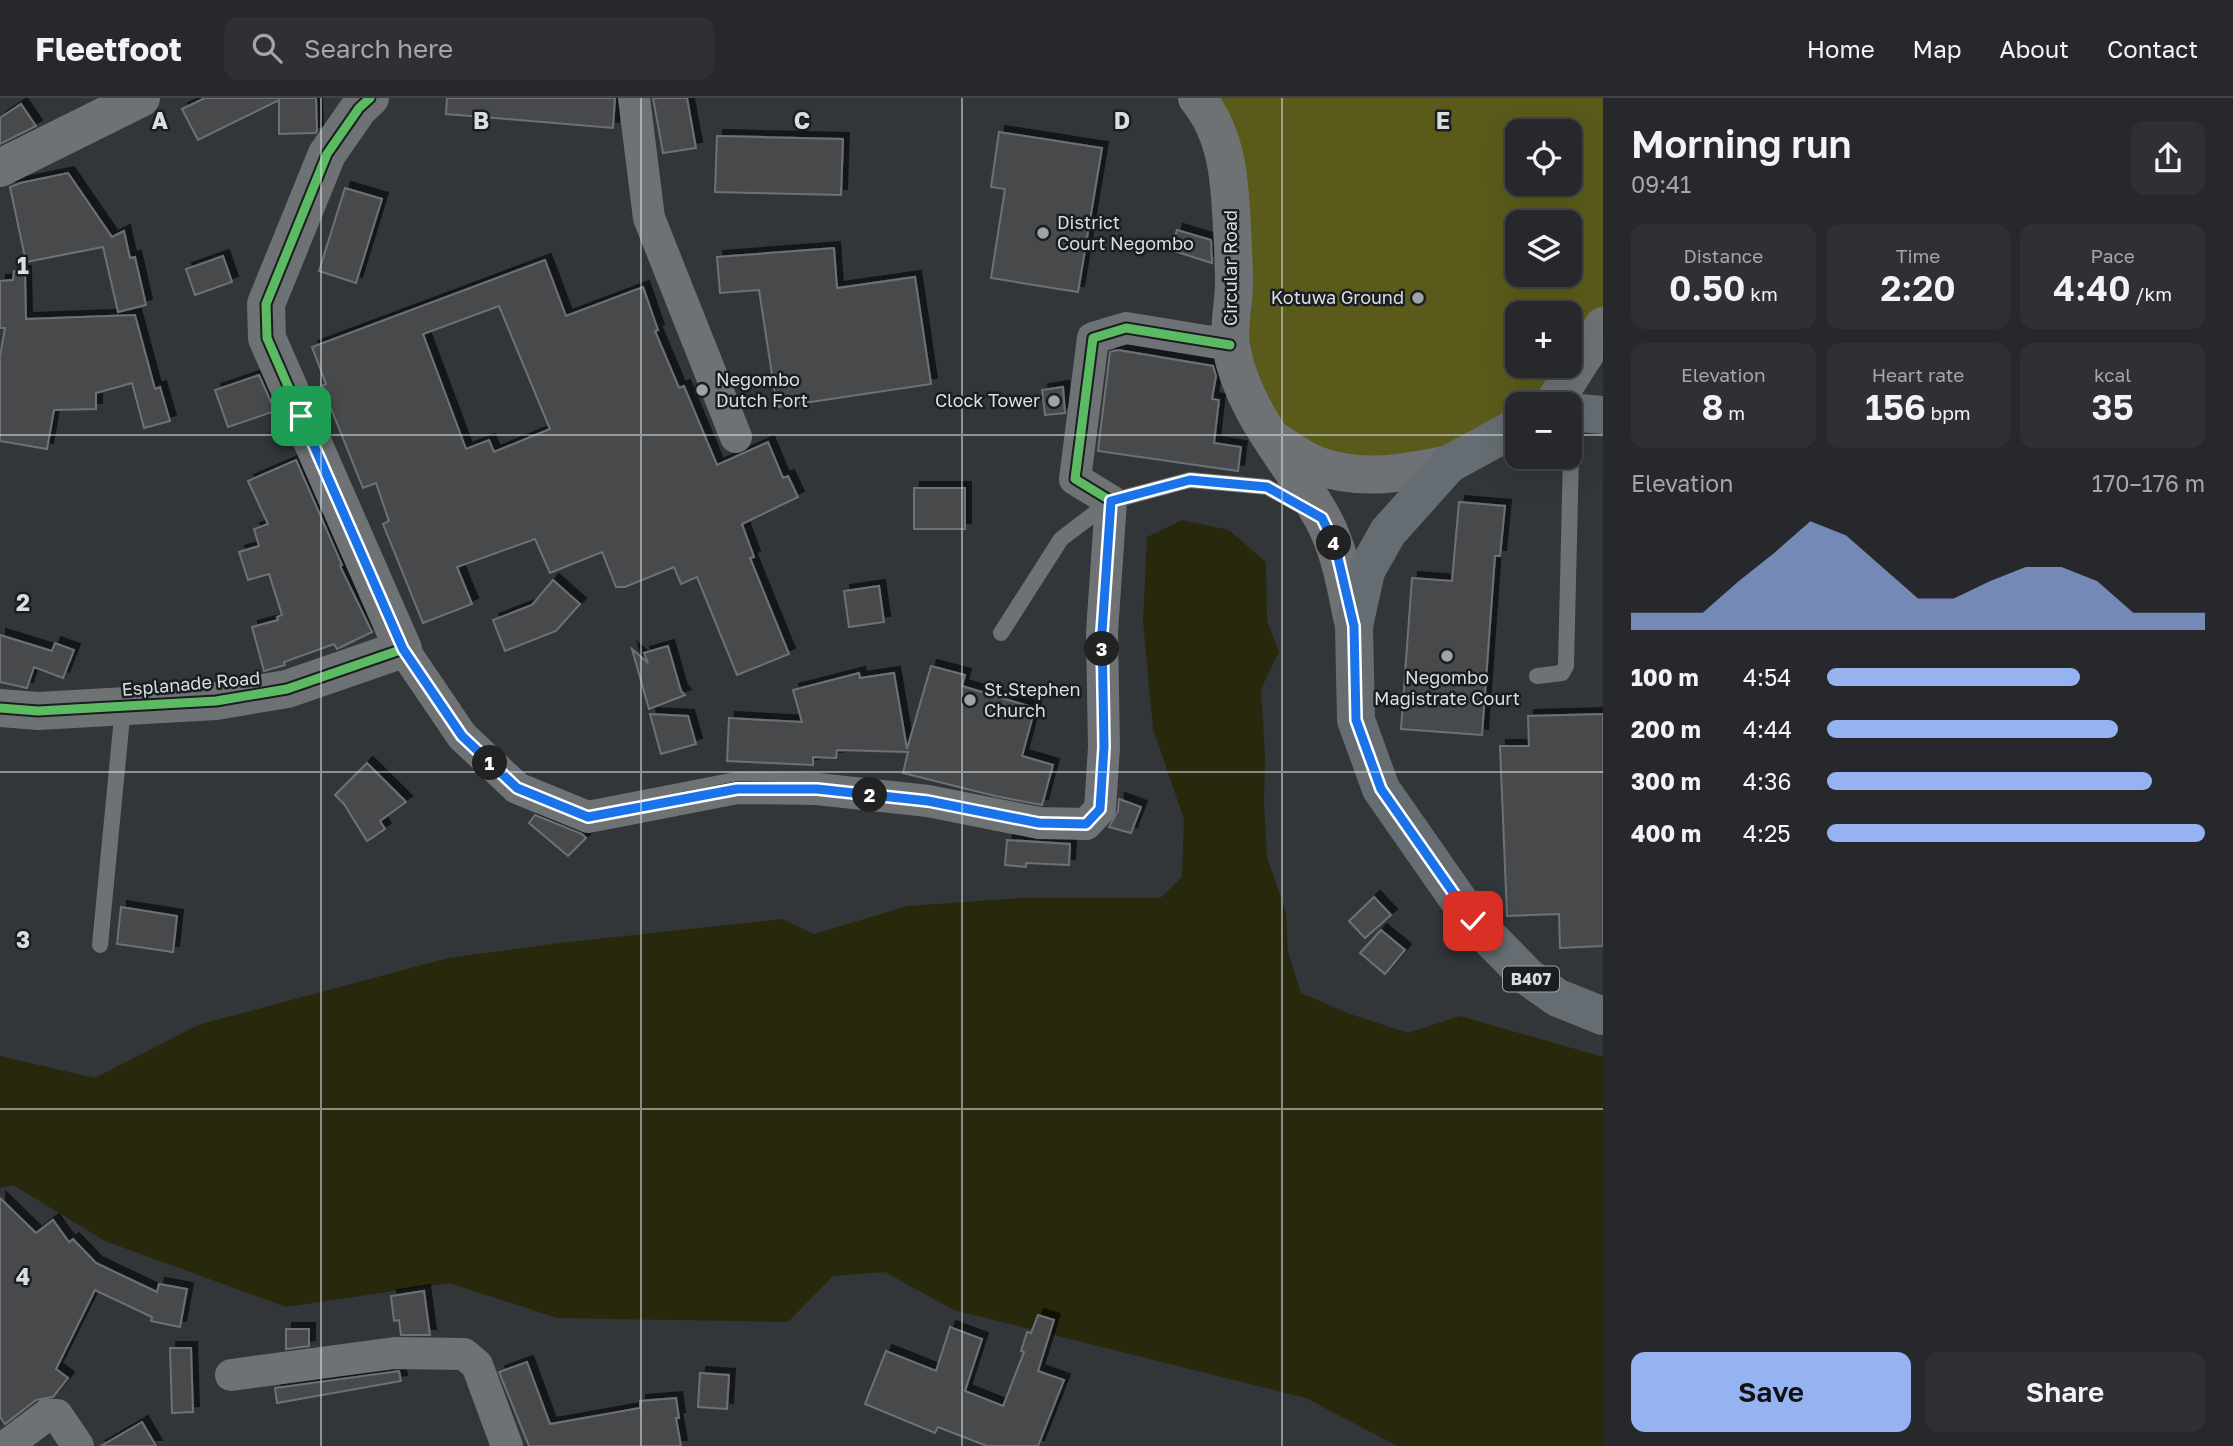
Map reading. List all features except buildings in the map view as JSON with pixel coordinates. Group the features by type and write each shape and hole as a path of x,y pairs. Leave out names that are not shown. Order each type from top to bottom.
{"main road":[{"path":"1449,464 1505,434"},
{"name":"B407","path":"1449,464 1388,531 1366,571 1354,626 1356,720 1381,789 1473,921 1528,977 1558,998 1603,1016"}],"street":[{"path":"0,168 141,98"},
{"path":"370,98 359,108 327,154 266,304 267,338 403,649 462,736 517,788 588,817 737,789 817,789 928,801 1039,823 1086,824 1100,809 1104,747 1102,632 1111,501 1075,480 1093,338 1126,328 1230,345"},
{"path":"634,98 649,218 736,437"},
{"name":"Circular Road","path":"1198,98 1214,125 1224,151 1227,170 1234,282 1230,345 1245,389 1269,438 1322,518 1335,545 1354,626"},
{"path":"1584,413 1603,326"},
{"path":"1269,438 1314,464 1356,474 1403,474 1449,464"},
{"name":"Esplanade Road","path":"0,708 38,711 216,701 287,689 403,649"},
{"path":"231,1375 395,1353 464,1354 477,1365 507,1446"},
{"path":"6,1446 47,1415 57,1415 78,1446"}],"lane":[{"path":"1537,676 1562,673 1566,666 1584,413"},
{"path":"1001,633 1061,539 1111,501 1190,480 1267,487 1322,518"},
{"path":"100,945 123,706"}],"shaded area":[{"name":"Kotuwa Ground","path":"1197,98 1603,98 1603,326 1582,359 1582,301 1505,301 1505,378 1570,378 1561,392 1505,392 1505,433 1403,474 1269,438"},
{"path":"1182,520 1229,530 1266,562 1267,621 1279,652 1261,689 1267,857 1286,912 1288,952 1301,993 1350,1014 1408,1033 1460,1016 1603,1057 1603,1446 1397,1446 1306,1398 954,1310 885,1272 833,1276 788,1322 557,1318 449,1283 286,1307 105,1241 13,1185 0,1188 0,1056 95,1078 198,1025 448,958 782,919 814,934 908,906 1022,898 1160,898 1182,877 1184,819 1153,729 1143,621 1147,537"}],"cycle path":[{"path":"370,98 359,108 327,154 266,304 267,338 403,649 462,736 517,788 588,817 737,788 817,789 928,801 1039,823 1086,824 1100,809 1104,747 1102,632 1111,501 1075,479 1093,338 1126,328 1230,345"},
{"path":"0,708 38,711 216,701 287,689 403,649"}],"place":[{"name":"District Court Negombo","path":"1043,233"},
{"name":"Kotuwa Ground","path":"1418,298"},
{"name":"Negombo Dutch Fort","path":"702,390"},
{"name":"Clock Tower","path":"1054,401"},
{"name":"Negombo Magistrate Court","path":"1447,656"},
{"name":"St.Stephen Church","path":"970,700"}],"route":[{"path":"301,416 403,649 462,736 517,788 588,817 737,789 817,789 928,801 1039,823 1086,824 1100,809 1104,747 1102,632 1111,501 1190,480 1267,487 1322,518 1335,545 1354,626 1356,720 1381,789 1473,921"}]}
